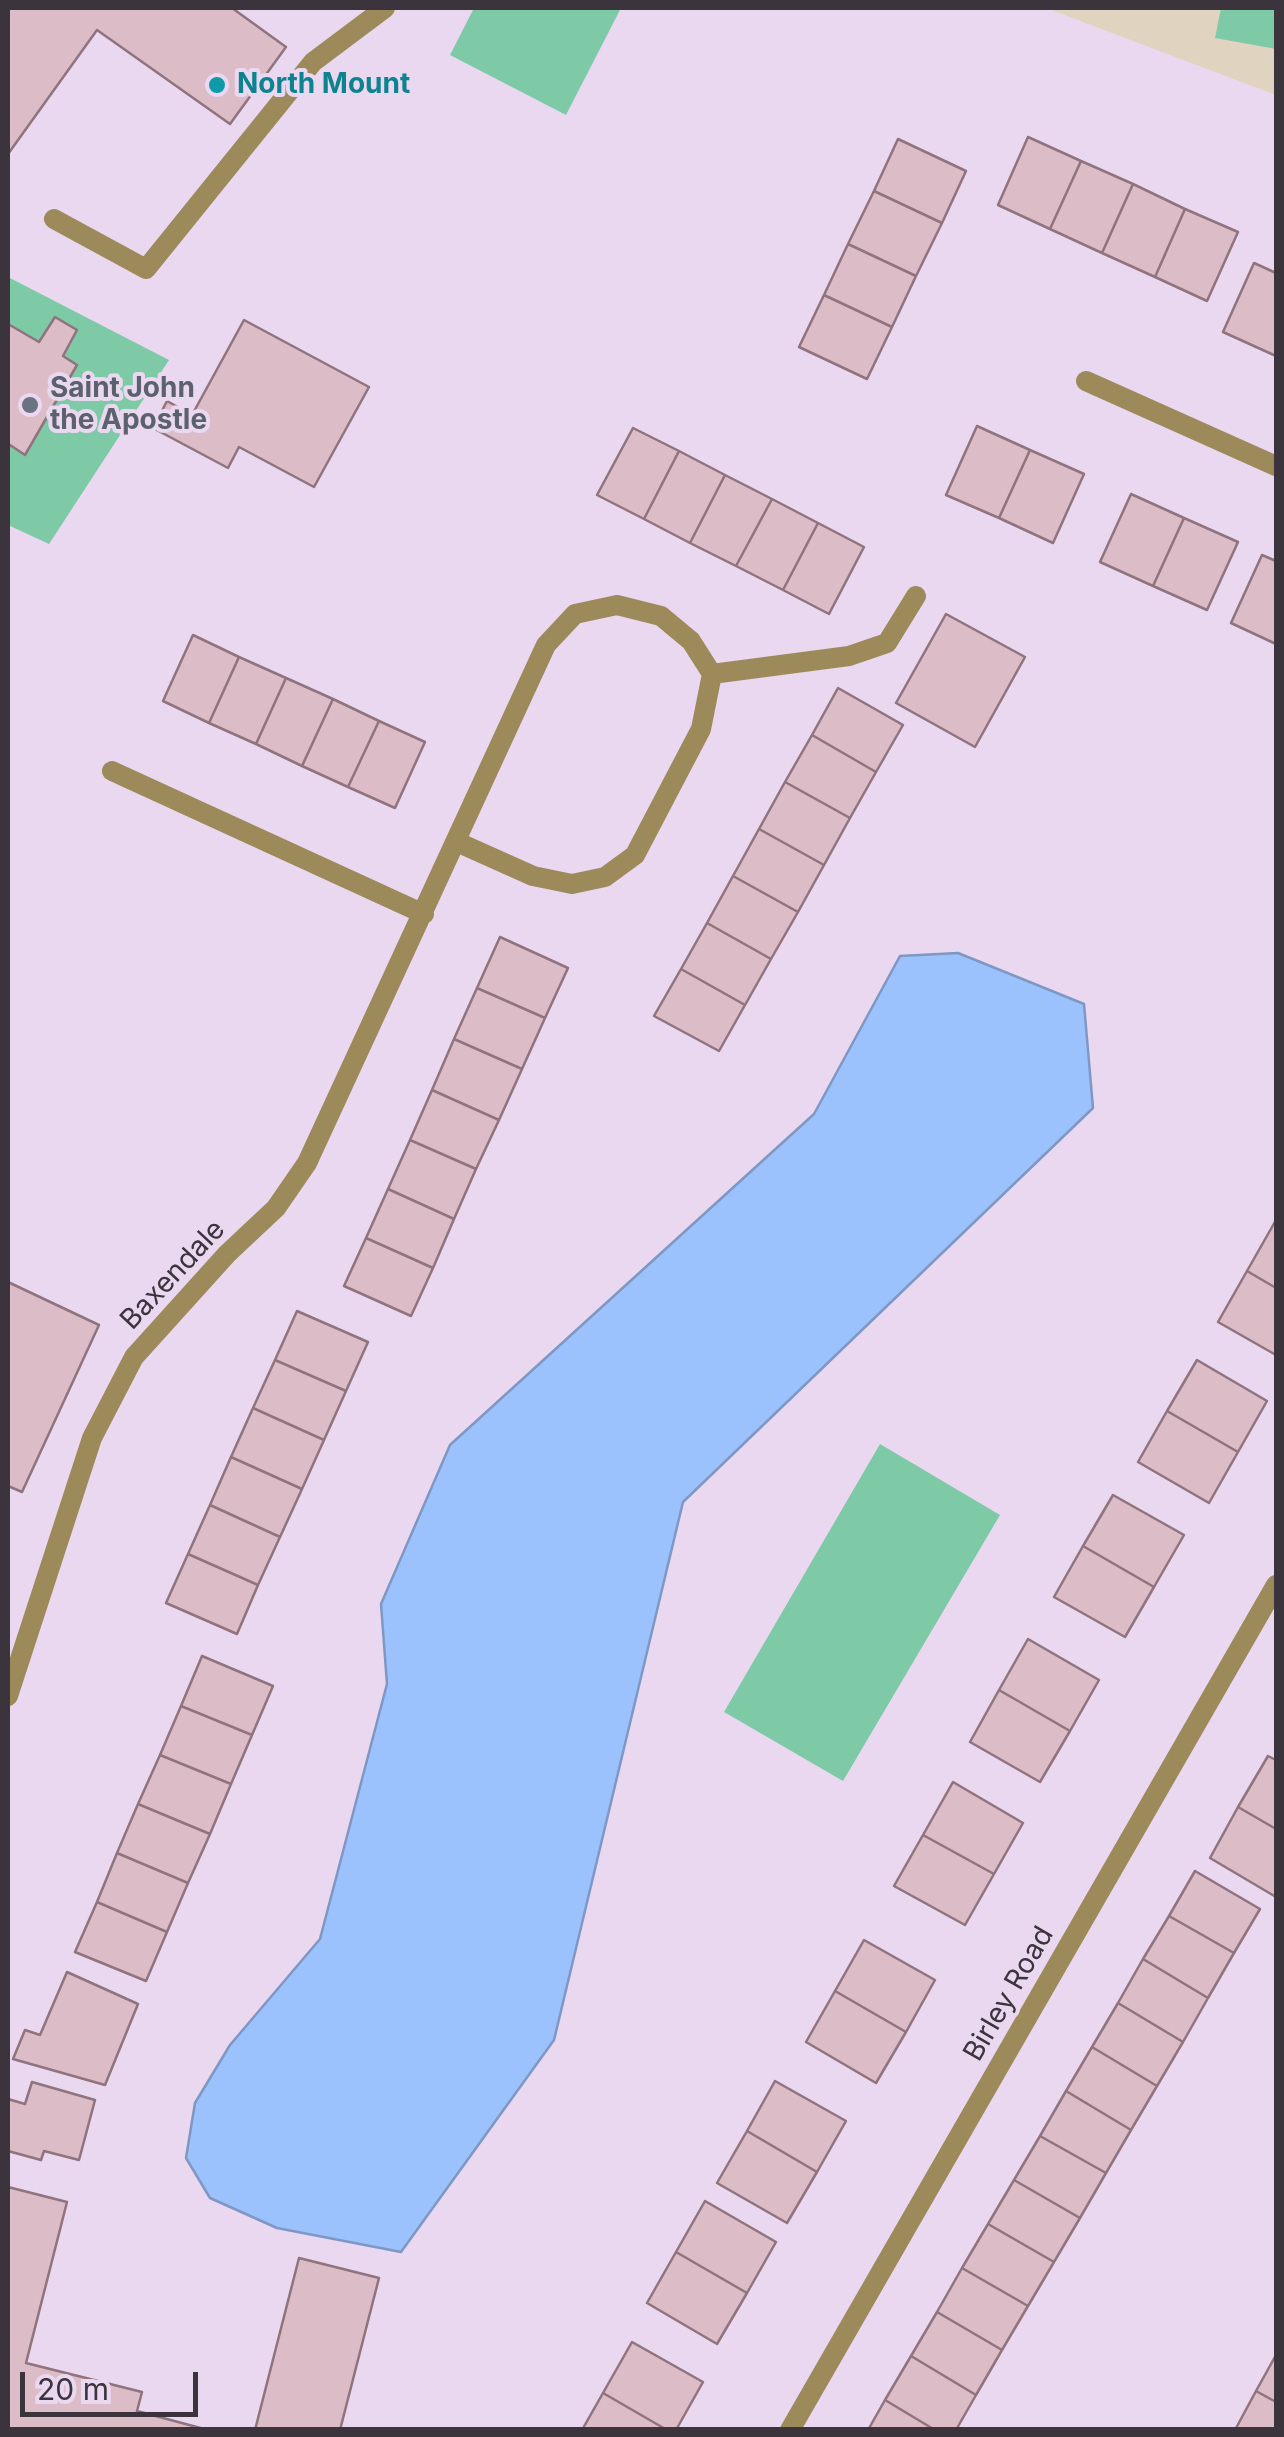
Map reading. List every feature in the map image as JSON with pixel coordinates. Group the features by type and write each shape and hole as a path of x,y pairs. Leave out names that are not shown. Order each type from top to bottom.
{"street":[{"path":"54,219 146,270 313,62 385,8"},
{"path":"1086,381 1276,466"},
{"path":"457,842 533,876 572,884 605,876 635,855 702,729 712,674 850,656 886,643 916,596"},
{"name":"Baxendale","path":"8,1696 92,1438 134,1358 227,1254 276,1208 307,1163 546,645 575,614 618,605 660,616 691,642 712,674"},
{"path":"112,771 424,914"},
{"name":"Birley Road","path":"790,2430 1276,1585"}],"shaded area":[{"path":"1046,8 1276,8 1276,95"}],"green space":[{"path":"474,8 621,8 566,115 450,55"},
{"path":"1221,8 1276,8 1276,49 1215,38"},
{"path":"8,277 169,360 49,544 8,525"},
{"path":"880,1444 1000,1515 843,1781 724,1712"}],"water":[{"path":"958,953 1084,1004 1093,1108 683,1502 554,2040 401,2252 277,2228 210,2198 186,2158 195,2103 230,2045 320,1939 387,1684 381,1604 450,1445 814,1114 900,956"}],"building":[{"name":"North Mount","path":"8,8 232,8 286,47 230,124 97,30 8,154"},
{"path":"1028,137 1081,161 1050,229 998,205"},
{"path":"898,139 966,171 942,223 874,191"},
{"path":"1081,161 1133,184 1102,253 1050,229"},
{"path":"1133,184 1185,209 1155,277 1102,253"},
{"path":"874,191 942,223 916,276 848,244"},
{"path":"1185,209 1238,232 1207,301 1155,277"},
{"path":"848,244 916,276 892,327 824,295"},
{"path":"1254,263 1276,273 1276,356 1223,332"},
{"path":"824,295 892,327 867,379 799,347"},
{"name":"Saint John the Apostle","path":"55,317 77,330 63,356 77,365 25,455 10,445 8,449 8,324 39,342"},
{"path":"244,320 369,387 314,487 239,447 228,468 153,428 167,401 192,415"},
{"path":"977,426 1030,450 999,518 946,495"},
{"path":"633,428 679,451 644,519 597,495"},
{"path":"1030,450 1084,474 1053,543 999,518"},
{"path":"679,451 725,475 690,543 644,519"},
{"path":"725,475 772,499 736,566 690,543"},
{"path":"1131,494 1184,518 1153,586 1100,562"},
{"path":"772,499 818,523 783,590 736,566"},
{"path":"1184,518 1238,542 1207,610 1153,586"},
{"path":"818,523 864,547 829,614 783,590"},
{"path":"1262,555 1276,561 1276,644 1231,623"},
{"path":"946,614 1025,657 975,747 896,703"},
{"path":"193,635 239,657 209,723 163,701"},
{"path":"239,657 286,678 256,744 209,723"},
{"path":"286,678 333,699 302,766 256,744"},
{"path":"838,688 903,725 876,772 812,735"},
{"path":"333,699 379,721 348,787 302,766"},
{"path":"379,721 425,742 395,808 348,787"},
{"path":"812,735 876,772 850,818 785,782"},
{"path":"785,782 850,818 824,865 759,829"},
{"path":"759,829 824,865 798,912 733,876"},
{"path":"733,876 798,912 771,959 707,923"},
{"path":"707,923 771,959 745,1005 681,969"},
{"path":"500,937 568,968 545,1018 477,988"},
{"path":"681,969 745,1005 719,1051 654,1016"},
{"path":"477,988 545,1018 522,1069 454,1039"},
{"path":"454,1039 522,1069 499,1120 432,1090"},
{"path":"432,1090 499,1120 476,1169 410,1140"},
{"path":"410,1140 476,1169 454,1219 388,1189"},
{"path":"388,1189 454,1219 433,1268 366,1238"},
{"path":"1276,1220 1276,1288 1247,1271"},
{"path":"366,1238 433,1268 411,1316 344,1286"},
{"path":"1247,1271 1276,1288 1276,1355 1218,1322"},
{"path":"8,1282 99,1325 22,1492 8,1486"},
{"path":"297,1311 368,1342 346,1391 275,1360"},
{"path":"275,1360 346,1391 324,1440 253,1408"},
{"path":"1197,1360 1267,1401 1238,1452 1167,1411"},
{"path":"253,1408 324,1440 302,1489 231,1457"},
{"path":"1167,1411 1238,1452 1209,1503 1138,1462"},
{"path":"231,1457 302,1489 280,1537 210,1505"},
{"path":"1113,1495 1184,1535 1154,1587 1083,1546"},
{"path":"210,1505 280,1537 258,1585 188,1554"},
{"path":"1083,1546 1154,1587 1125,1637 1054,1597"},
{"path":"188,1554 258,1585 237,1634 166,1603"},
{"path":"1028,1639 1099,1680 1070,1731 999,1690"},
{"path":"202,1656 273,1686 252,1735 181,1706"},
{"path":"999,1690 1070,1731 1040,1782 970,1742"},
{"path":"181,1706 252,1735 231,1784 160,1755"},
{"path":"160,1755 231,1784 210,1834 138,1804"},
{"path":"1268,1756 1276,1760 1276,1829 1238,1807"},
{"path":"953,1782 1023,1823 994,1874 923,1835"},
{"path":"138,1804 210,1834 188,1883 117,1853"},
{"path":"1238,1807 1276,1829 1276,1897 1210,1858"},
{"path":"923,1835 994,1874 965,1925 894,1886"},
{"path":"117,1853 188,1883 167,1932 97,1902"},
{"path":"1195,1871 1260,1909 1234,1953 1169,1916"},
{"path":"97,1902 167,1932 146,1981 75,1952"},
{"path":"1169,1916 1234,1953 1208,1998 1143,1959"},
{"path":"864,1940 935,1980 906,2032 835,1991"},
{"path":"1143,1959 1208,1998 1183,2042 1118,2003"},
{"path":"67,1972 138,2004 105,2085 13,2059 25,2030 40,2035"},
{"path":"835,1991 906,2032 876,2083 806,2042"},
{"path":"1118,2003 1183,2042 1157,2086 1092,2047"},
{"path":"1092,2047 1157,2086 1131,2130 1066,2091"},
{"path":"775,2081 846,2121 817,2172 747,2131"},
{"path":"32,2082 95,2100 79,2160 44,2151 41,2160 8,2151 8,2099 25,2104"},
{"path":"1066,2091 1131,2130 1106,2173 1040,2136"},
{"path":"747,2131 817,2172 787,2223 717,2183"},
{"path":"1040,2136 1106,2173 1080,2218 1014,2180"},
{"path":"1014,2180 1080,2218 1054,2262 988,2224"},
{"path":"8,2187 67,2202 26,2363 142,2392 137,2411 208,2430 8,2430"},
{"path":"705,2201 776,2242 747,2293 676,2252"},
{"path":"988,2224 1054,2262 1028,2306 962,2268"},
{"path":"676,2252 747,2293 717,2344 647,2303"},
{"path":"299,2258 379,2278 340,2430 255,2430"},
{"path":"962,2268 1028,2306 1002,2350 937,2312"},
{"path":"937,2312 1002,2350 976,2395 911,2356"},
{"path":"632,2342 703,2382 676,2430 667,2430 603,2393"},
{"path":"1276,2355 1276,2402 1256,2391"},
{"path":"911,2356 976,2395 956,2430 935,2430 885,2400"},
{"path":"1256,2391 1276,2402 1276,2430 1235,2430"},
{"path":"603,2393 667,2430 582,2430"},
{"path":"885,2400 935,2430 868,2430"}],"place":[{"name":"North Mount","path":"217,85"},
{"name":"Saint John the Apostle","path":"30,405"}]}
